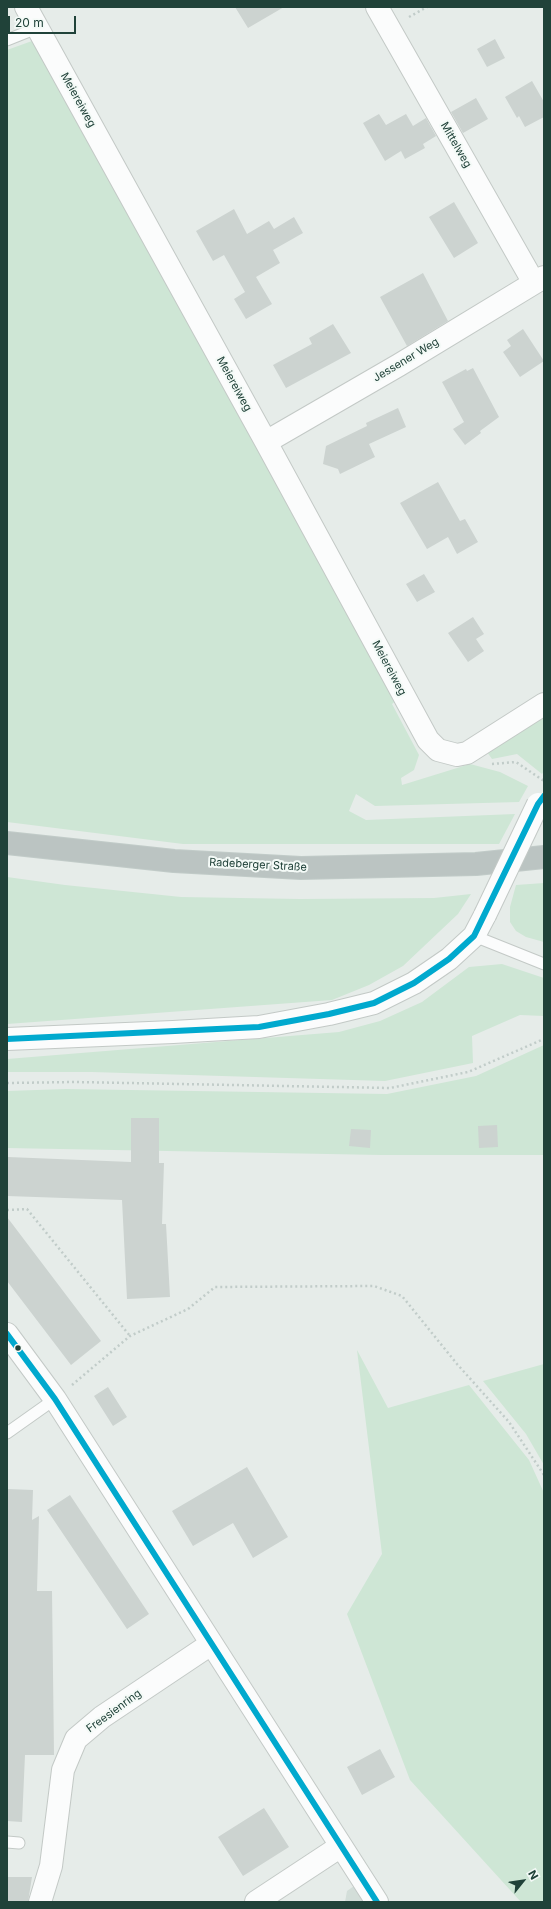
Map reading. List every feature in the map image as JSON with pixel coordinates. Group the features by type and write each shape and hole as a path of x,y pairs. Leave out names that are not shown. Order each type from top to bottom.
{"highway":[{"name":"Radeberger Straße","path":"7,843 174,861 301,868 476,864 544,857"}],"street":[{"name":"Meiereiweg","path":"26,7 266,442 428,740 438,750 457,755 468,753 544,704"},
{"name":"Mittelweg","path":"377,7 539,280"},
{"name":"Jessener Weg","path":"266,442 399,365 539,280"},
{"path":"7,1039 259,1027 329,1014 374,1003 414,983 448,959 474,936 541,800"},
{"path":"7,1334 55,1400 377,1902"},
{"name":"Freesienring","path":"40,1902 51,1866 63,1770 76,1739 102,1717 211,1644"},
{"path":"256,1902 341,1846"}],"lane":[{"path":"7,40 37,28"},
{"path":"474,936 544,964"},
{"path":"7,1433 55,1400"},
{"path":"7,1842 19,1843"}],"path":[{"path":"492,764 516,762 544,781"},
{"path":"7,1083 75,1082 390,1088 468,1072 544,1039"},
{"path":"7,1210 28,1209 130,1336"},
{"path":"55,1400 130,1336 188,1308 215,1287 374,1286 402,1296 457,1364 509,1422 544,1475"}],"shaded area":[{"path":"354,1886 365,1902 345,1902 347,1891"}],"green space":[{"path":"32,41 398,699 392,704 419,755 414,770 401,778 402,785 470,764 500,772 528,786 519,802 375,806 356,794 349,811 366,820 515,814 499,844 183,844 7,822 7,50"},
{"path":"544,713 544,771 542,774 517,754 492,759 487,752"},
{"path":"7,877 65,885 181,897 300,899 434,898 471,894 458,914 403,966 369,985 332,1000 7,1024"},
{"path":"544,883 544,942 526,937 516,931 510,922 510,907 516,885"},
{"path":"502,964 544,978 544,1016 520,1015 472,1036 473,1063 385,1081 92,1072 7,1072 7,1059 339,1032 380,1021 422,1002 469,967"},
{"path":"544,1045 544,1155 381,1155 7,1148 7,1091 66,1089 387,1094 476,1076"},
{"path":"357,1350 388,1408 469,1385 529,1460 544,1493 544,1902 521,1902 410,1780 347,1614 382,1554"},
{"path":"544,1364 544,1465 526,1434 483,1381"}],"building":[{"path":"235,7 284,7 248,28"},
{"path":"495,39 505,58 487,67 477,49"},
{"path":"532,81 544,102 544,117 525,127 519,116 517,118 505,97"},
{"path":"476,98 488,119 463,133 451,112"},
{"path":"379,114 386,125 406,114 413,126 426,118 436,136 423,144 425,148 405,159 401,151 385,161 363,123"},
{"path":"454,202 478,243 454,258 429,217"},
{"path":"234,209 247,234 269,221 274,229 294,217 303,233 273,250 280,263 256,277 272,304 246,319 234,299 245,292 224,255 213,261 196,231"},
{"path":"423,273 448,321 407,346 380,297"},
{"path":"333,324 351,353 286,388 273,365 312,344 309,338"},
{"path":"523,329 544,361 520,377 503,352 511,346 507,340"},
{"path":"473,368 499,417 480,431 481,433 465,445 453,429 464,422 442,382 466,369 467,371"},
{"path":"398,408 406,427 369,444 375,457 340,474 338,469 323,464 326,446 367,426 366,423"},
{"path":"438,482 460,521 465,519 478,542 457,554 448,537 427,549 400,503"},
{"path":"424,574 435,592 417,602 406,584"},
{"path":"473,617 484,634 476,639 484,651 468,662 448,633"},
{"path":"131,1118 159,1118 159,1163 164,1163 162,1224 166,1224 170,1297 127,1299 122,1200 7,1196 8,1157 131,1162"},
{"path":"497,1125 498,1147 479,1148 478,1126"},
{"path":"351,1129 371,1130 370,1148 349,1146"},
{"path":"7,1217 101,1341 71,1365 7,1281"},
{"path":"108,1387 127,1417 113,1426 94,1396"},
{"path":"247,1467 288,1537 253,1558 233,1523 193,1546 172,1511"},
{"path":"7,1489 33,1490 32,1520 39,1516 37,1591 52,1591 54,1755 25,1755 22,1822 7,1821"},
{"path":"70,1495 149,1614 127,1629 47,1510"},
{"path":"380,1749 395,1777 362,1795 347,1767"},
{"path":"264,1808 289,1847 243,1876 218,1837"},
{"path":"7,1877 32,1877 28,1902 7,1902"}],"transit line":[{"path":"7,1039 259,1027 329,1014 374,1003 414,983 449,959 474,936 538,804 544,796"},
{"path":"7,1334 55,1399 377,1902"}]}
